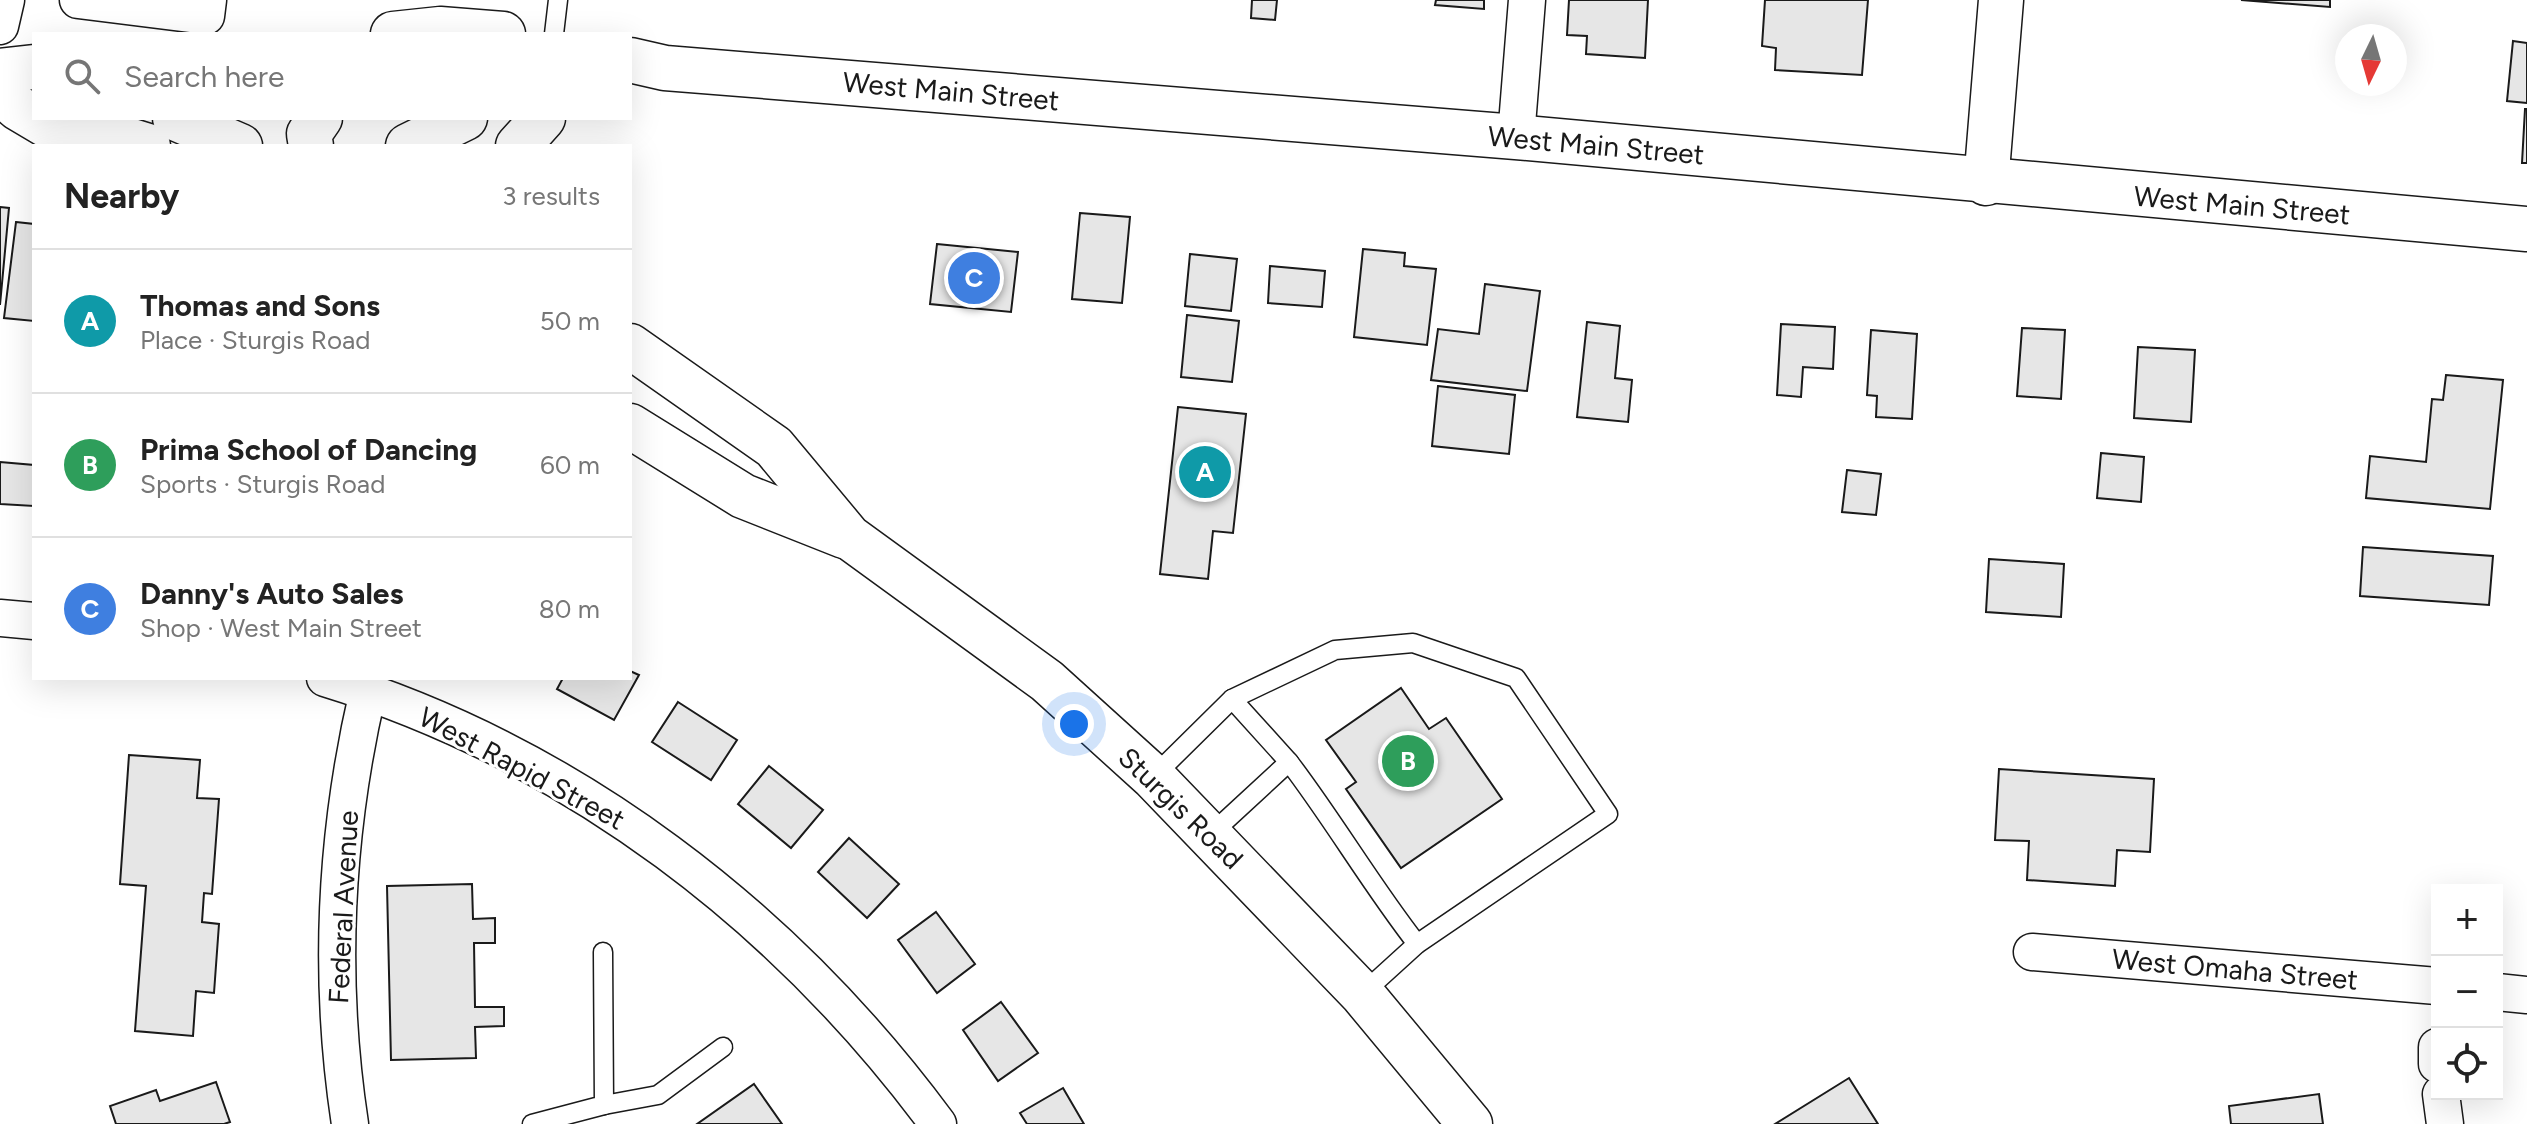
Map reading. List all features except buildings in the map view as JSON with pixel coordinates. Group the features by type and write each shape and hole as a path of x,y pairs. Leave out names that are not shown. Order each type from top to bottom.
{"street":[{"path":"0,26 6,0"},
{"path":"78,0 206,16 208,0"},
{"path":"1516,137 1527,0"},
{"path":"1986,183 2001,0"},
{"path":"434,31 457,32"},
{"name":"West Main Street","path":"642,67 1516,137 1986,183 2527,229"},
{"path":"22,100 32,72"},
{"path":"48,120 79,144"},
{"path":"77,120 143,144"},
{"path":"180,120 235,144"},
{"path":"311,144 309,134 319,120"},
{"path":"412,144 461,120"},
{"path":"520,144 541,120"},
{"name":"Sturgis Road","path":"632,347 774,447 849,537 1047,681 1153,777 1362,994 1470,1124"},
{"name":"Sturgis Road","path":"632,427 743,496 849,537"},
{"path":"0,618 32,621"},
{"name":"West Rapid Street","path":"332,680 447,722 551,777 633,826 711,884 773,936 891,1061 938,1124"},
{"name":"Federal Avenue","path":"350,1124 340,1061 337,926 349,791 368,691"},
{"name":"West Omaha Street","path":"2032,952 2431,985"},
{"path":"2503,993 2527,995"},
{"path":"2442,1100 2445,1124"}],"lane":[{"path":"554,32 558,0"},
{"path":"1153,777 1232,699 1335,650 1413,643 1516,678 1608,814 1417,944 1362,994"},
{"path":"1232,699 1289,762 1329,815 1378,894 1417,944"},
{"path":"1211,834 1289,762"},
{"path":"603,952 604,1105"},
{"path":"532,1124 658,1095 723,1047"}],"place":[{"name":"Danny's Auto Sales","path":"974,278"},
{"name":"Thomas and Sons","path":"1205,472"},
{"name":"Prima School of Dancing","path":"1408,761"}]}
